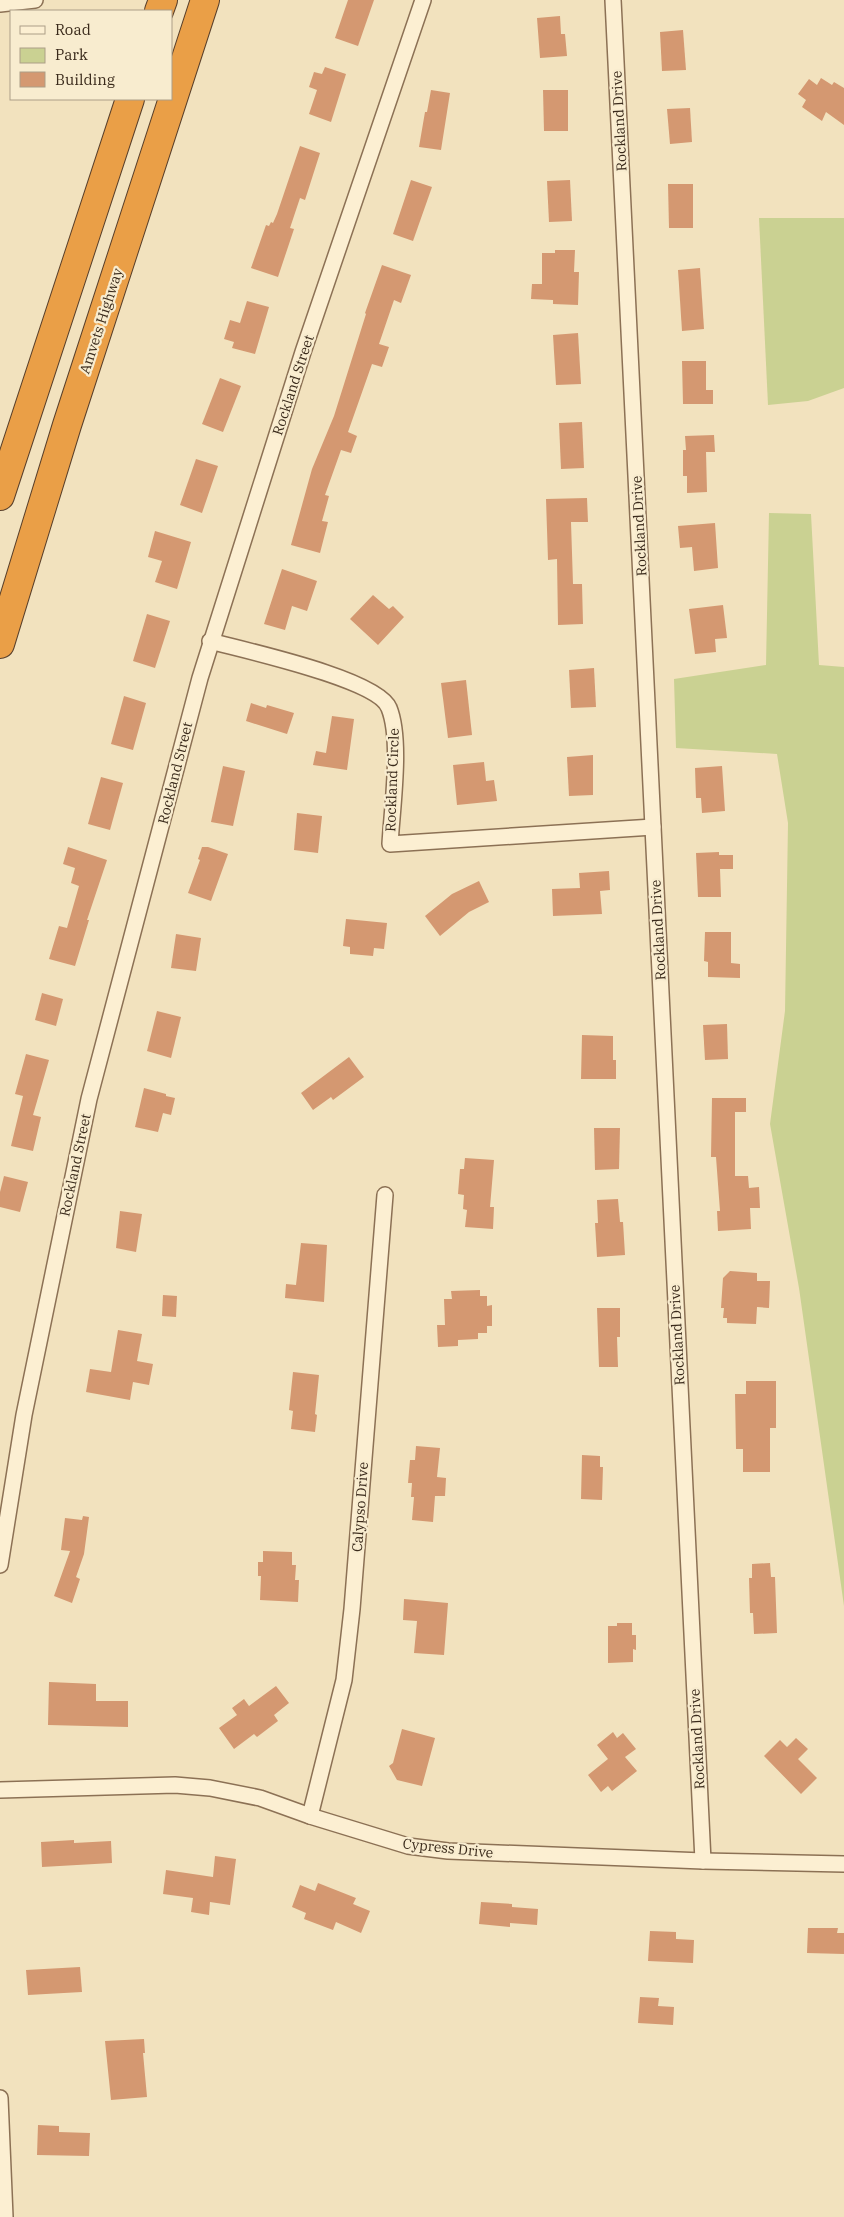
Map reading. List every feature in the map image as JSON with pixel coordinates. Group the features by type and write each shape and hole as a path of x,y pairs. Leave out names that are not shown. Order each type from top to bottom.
{"highway":[{"name":"Amvets Highway","path":"0,644 67,426 206,0"},
{"path":"0,496 130,100"}],"street":[{"path":"0,4 35,0"},
{"name":"Rockland Street","path":"0,1565 24,1415 89,1099 210,641 303,352 423,0"},
{"name":"Rockland Drive","path":"613,0 703,1861"},
{"name":"Rockland Circle","path":"210,641 343,678 378,694 388,705 394,720 396,744 390,844 653,827"},
{"name":"Calypso Drive","path":"310,1816 344,1680 352,1609 385,1195"},
{"name":"Cypress Drive","path":"0,1790 175,1785 201,1787 260,1798 310,1816 408,1846 448,1851 703,1861 844,1864"},
{"path":"0,2098 5,2217"}],"green space":[{"path":"759,218 844,218 844,388 808,401 768,405"},
{"path":"769,513 811,514 819,665 844,667 844,1606 799,1288 770,1124 785,1011 788,823 777,754 676,748 674,679 766,665"}],"building":[{"path":"348,0 374,0 358,46 335,38"},
{"path":"560,16 561,34 565,34 567,56 540,58 537,18"},
{"path":"683,30 686,70 662,71 660,32"},
{"path":"325,67 346,74 331,122 309,114 317,90 309,87 314,72 322,74"},
{"path":"821,78 832,85 834,82 844,88 844,125 826,112 822,121 802,107 806,100 798,94 809,79 817,85"},
{"path":"431,90 450,93 441,150 419,147"},
{"path":"543,90 568,90 568,131 544,131"},
{"path":"690,108 692,142 670,144 667,109"},
{"path":"300,146 320,153 305,200 300,198 290,228 294,229 278,277 251,268 266,225 269,226 271,222 273,223 277,214"},
{"path":"411,180 432,187 413,241 393,234"},
{"path":"570,180 572,221 549,222 547,181"},
{"path":"668,184 693,184 693,228 669,228"},
{"path":"555,250 575,250 574,272 579,272 578,305 553,304 553,300 531,299 532,284 542,284 542,253 555,253"},
{"path":"382,265 411,275 401,303 394,300 379,344 389,347 382,367 372,364 348,432 357,436 351,453 341,450 325,495 329,496 322,521 328,522 320,553 291,545 312,469 334,416 365,313"},
{"path":"700,268 704,329 682,331 678,270"},
{"path":"247,301 269,307 255,354 232,348 234,342 224,339 230,320 240,323"},
{"path":"578,333 581,384 556,385 553,335"},
{"path":"682,361 706,361 706,390 713,390 713,404 683,404"},
{"path":"220,378 241,386 223,432 202,424"},
{"path":"582,422 584,468 561,469 559,423"},
{"path":"714,435 715,452 706,452 707,492 687,493 687,476 683,476 683,450 686,450 685,436"},
{"path":"196,459 218,466 202,513 180,505"},
{"path":"587,498 588,522 571,522 573,584 582,584 583,624 558,625 557,559 548,560 546,499"},
{"path":"715,523 718,568 694,571 692,547 680,548 678,526"},
{"path":"155,531 191,542 177,589 155,582 162,561 148,557"},
{"path":"282,569 317,581 307,611 292,606 285,630 264,624"},
{"path":"373,595 389,609 393,606 404,617 378,645 350,619"},
{"path":"723,605 727,638 715,639 716,652 695,654 689,609"},
{"path":"147,614 170,621 155,668 133,661"},
{"path":"594,668 596,707 571,708 569,670"},
{"path":"466,680 472,735 448,738 441,683"},
{"path":"124,696 146,703 133,750 111,744"},
{"path":"251,703 266,708 267,705 294,713 287,734 246,721"},
{"path":"332,716 354,719 347,770 313,765 316,751 326,753"},
{"path":"593,755 593,795 569,796 567,757"},
{"path":"484,762 486,781 494,780 497,801 457,805 453,765"},
{"path":"223,766 245,771 233,826 211,822"},
{"path":"722,766 725,811 702,813 701,798 696,798 695,768"},
{"path":"101,777 123,783 110,830 88,824"},
{"path":"297,813 322,816 318,853 294,850"},
{"path":"68,847 107,860 87,920 89,920 75,966 49,959 59,926 67,928 79,886 71,883 75,868 63,864"},
{"path":"202,847 208,847 228,854 211,901 188,893 200,860 198,859"},
{"path":"719,852 719,855 733,855 733,869 720,869 721,897 698,897 696,853"},
{"path":"609,871 610,890 600,891 602,914 553,916 552,889 580,888 579,873"},
{"path":"479,881 489,902 469,912 440,936 425,916 452,894"},
{"path":"346,919 387,923 384,949 374,948 373,956 350,954 350,947 343,946"},
{"path":"705,932 731,932 731,963 740,964 740,978 708,977 708,962 704,961"},
{"path":"176,934 201,938 196,971 171,968"},
{"path":"42,993 63,999 56,1026 35,1020"},
{"path":"157,1011 181,1017 171,1058 147,1051"},
{"path":"727,1024 728,1059 705,1060 703,1025"},
{"path":"582,1035 613,1036 613,1060 616,1060 616,1079 581,1079"},
{"path":"26,1054 49,1060 33,1115 41,1117 33,1151 11,1146 23,1096 15,1094"},
{"path":"349,1057 364,1077 333,1100 331,1097 313,1110 301,1093"},
{"path":"144,1088 175,1098 171,1115 163,1113 158,1132 135,1127"},
{"path":"712,1098 746,1098 746,1112 735,1112 735,1176 748,1176 749,1188 759,1187 760,1208 750,1208 751,1229 718,1231 717,1211 720,1211 716,1157 711,1157"},
{"path":"594,1128 620,1128 619,1169 595,1170"},
{"path":"465,1158 494,1160 490,1207 494,1207 493,1229 465,1227 467,1210 463,1209 464,1195 458,1194 460,1169 464,1169"},
{"path":"4,1176 28,1182 20,1212 0,1207 0,1192"},
{"path":"618,1199 620,1222 623,1222 625,1255 597,1257 595,1223 598,1223 597,1200"},
{"path":"120,1211 142,1214 136,1252 116,1248"},
{"path":"301,1243 327,1245 324,1302 285,1298 286,1284 296,1285"},
{"path":"730,1271 757,1273 757,1281 770,1281 769,1308 757,1307 756,1324 727,1323 727,1318 723,1318 724,1308 721,1308 723,1278"},
{"path":"480,1290 480,1296 487,1296 487,1306 492,1305 492,1326 487,1326 487,1333 478,1333 478,1339 458,1340 458,1346 438,1347 437,1325 445,1325 444,1299 452,1299 451,1291"},
{"path":"163,1295 177,1296 176,1317 162,1316"},
{"path":"597,1308 620,1308 620,1337 617,1337 618,1367 599,1367"},
{"path":"118,1330 142,1334 137,1361 153,1364 149,1385 133,1382 130,1400 86,1392 90,1369 111,1372"},
{"path":"293,1372 319,1375 315,1432 291,1429 293,1411 289,1410"},
{"path":"746,1381 776,1381 776,1428 770,1428 770,1472 743,1472 743,1449 736,1449 735,1394 746,1394"},
{"path":"416,1446 440,1448 437,1477 446,1478 445,1496 435,1496 433,1522 412,1520 414,1497 411,1497 412,1483 408,1483 410,1460 415,1460"},
{"path":"582,1455 600,1456 600,1467 603,1467 602,1500 581,1499"},
{"path":"83,1516 89,1517 84,1554 76,1577 80,1579 72,1603 54,1596 70,1551 61,1550 65,1518 82,1520"},
{"path":"263,1551 292,1552 292,1565 296,1565 295,1580 299,1580 298,1602 260,1600 261,1576 258,1576 258,1562 263,1562"},
{"path":"770,1563 771,1577 775,1577 777,1633 754,1634 753,1613 750,1613 749,1578 752,1578 752,1564"},
{"path":"404,1599 448,1603 444,1655 414,1653 417,1621 403,1620"},
{"path":"617,1623 632,1623 632,1635 636,1635 636,1650 633,1649 633,1662 608,1663 608,1626 617,1626"},
{"path":"49,1682 96,1684 96,1701 128,1701 128,1727 48,1725"},
{"path":"276,1686 289,1703 274,1715 278,1721 257,1737 254,1734 234,1749 219,1728 237,1715 232,1708 244,1699 249,1706"},
{"path":"402,1729 435,1738 422,1786 397,1780 389,1766 393,1763"},
{"path":"613,1732 617,1738 623,1733 636,1749 625,1757 637,1771 612,1791 608,1786 601,1792 588,1775 608,1759 597,1745"},
{"path":"796,1738 808,1749 798,1759 817,1778 801,1794 764,1756 780,1740 787,1747"},
{"path":"74,1840 74,1843 111,1841 112,1863 42,1867 41,1842"},
{"path":"215,1856 236,1859 230,1905 210,1902 209,1915 191,1912 193,1898 163,1894 166,1870 213,1877"},
{"path":"318,1883 356,1898 353,1904 370,1911 361,1933 336,1922 333,1930 304,1919 306,1913 292,1907 300,1885 315,1891"},
{"path":"481,1902 512,1904 512,1907 538,1909 537,1925 510,1923 510,1927 479,1924"},
{"path":"808,1928 838,1928 837,1933 844,1933 844,1954 807,1953"},
{"path":"650,1931 676,1932 676,1939 694,1940 693,1963 648,1961"},
{"path":"80,1967 82,1992 28,1995 26,1970"},
{"path":"640,1997 659,1998 658,2006 674,2007 673,2025 638,2023"},
{"path":"144,2039 145,2053 143,2053 147,2097 111,2100 105,2041"},
{"path":"38,2125 59,2126 59,2132 90,2133 89,2156 37,2155"}]}
